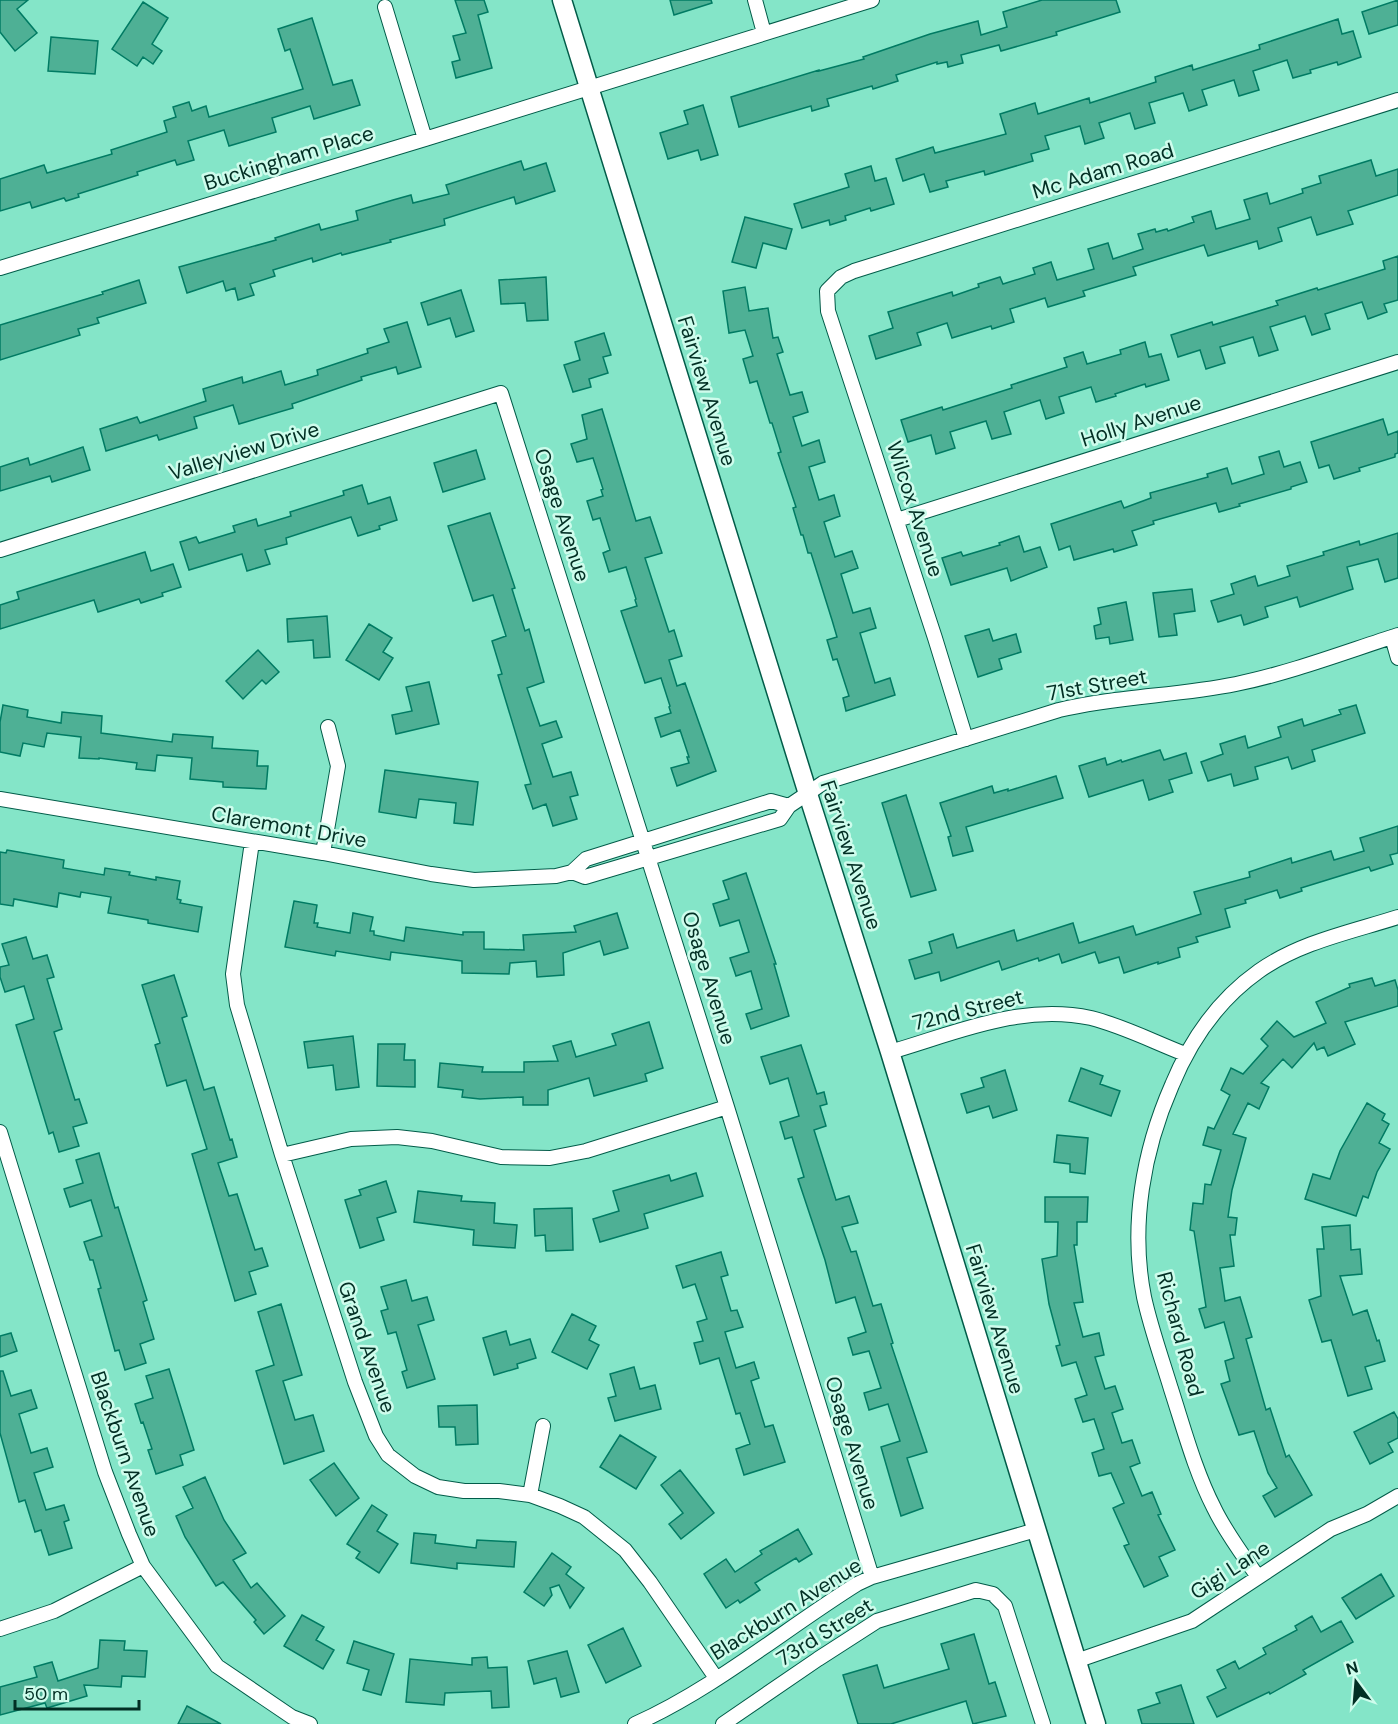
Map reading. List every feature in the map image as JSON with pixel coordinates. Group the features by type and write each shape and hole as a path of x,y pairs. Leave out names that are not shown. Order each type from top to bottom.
{"street":[{"name":"Fairview Avenue","path":"562,0 890,1052 1096,1724"},
{"path":"755,0 765,33"},
{"name":"Buckingham Place","path":"0,268 872,0"},
{"path":"385,7 425,139"},
{"name":"Mc Adam Road","path":"827,291 841,277 854,271 1398,100"},
{"name":"Wilcox Avenue","path":"827,291 828,311 966,739"},
{"name":"Holly Avenue","path":"897,520 1398,362"},
{"name":"Valleyview Drive","path":"0,550 501,393"},
{"name":"Osage Avenue","path":"501,393 727,1107 872,1577"},
{"path":"1395,636 1398,658"},
{"name":"71st Street","path":"808,794 823,783 1059,710 1089,703 1186,693 1236,684 1395,636"},
{"path":"323,854 338,766 328,727"},
{"name":"Claremont Drive","path":"0,799 474,880 535,877 572,872 585,877 780,819 789,806 808,794"},
{"name":"Claremont Drive","path":"572,872 586,859 771,801 789,806"},
{"name":"Grand Avenue","path":"252,842 233,974 237,1005 282,1155 364,1410 376,1436 388,1455 415,1476 438,1487 530,1495 584,1517 625,1550 650,1582 716,1678"},
{"path":"1185,1054 1220,1005 1260,971 1298,950 1398,917"},
{"name":"72nd Street","path":"890,1052 999,1019 1042,1013 1091,1018 1112,1024 1185,1054"},
{"name":"Richard Road","path":"1185,1054 1157,1123 1144,1175 1138,1228 1141,1275 1150,1321 1194,1461 1219,1517 1258,1577"},
{"path":"282,1155 351,1139 397,1137 432,1141 501,1157 550,1158 586,1151 727,1107"},
{"name":"Blackburn Avenue","path":"0,1132 105,1472 143,1566 217,1666 291,1720 310,1724"},
{"path":"530,1495 543,1426"},
{"name":"Gigi Lane","path":"1076,1661 1192,1621 1331,1529 1367,1514 1398,1496"},
{"name":"Blackburn Avenue","path":"635,1724 675,1704 838,1596 872,1577 1036,1530"},
{"path":"0,1629 54,1611 143,1566"},
{"name":"73rd Street","path":"723,1724 877,1621 976,1590 993,1594 1005,1606 1043,1724"}],"building":[{"path":"0,0 28,0 17,9 37,33 15,51 0,32"},
{"path":"455,0 484,0 488,12 478,15 492,68 456,78 452,62 460,60 453,36 466,33"},
{"path":"670,0 711,0 712,3 674,15"},
{"path":"1042,0 1116,0 1120,12 1056,32 1057,35 1001,51 999,45 961,55 963,63 948,67 947,62 937,64 937,62 896,75 898,81 827,99 829,106 812,111 811,106 739,127 731,97 864,59 863,57 930,34 978,21 981,35 1007,27 1003,12"},
{"path":"1398,0 1398,25 1369,34 1362,12"},
{"path":"143,2 168,18 152,44 162,51 153,64 143,57 137,66 112,49"},
{"path":"312,18 333,85 352,80 360,105 314,119 310,106 272,118 276,132 229,146 224,130 188,141 194,160 177,165 175,160 137,172 138,175 78,194 79,197 66,201 64,198 32,208 30,202 0,211 0,179 44,165 47,173 112,154 111,150 167,132 164,121 176,117 173,107 189,102 192,111 206,106 209,117 303,89 290,49 285,51 278,29"},
{"path":"1338,19 1342,34 1353,31 1361,57 1338,65 1337,62 1310,70 1311,73 1293,78 1287,60 1253,71 1259,90 1239,96 1234,80 1202,90 1207,105 1189,111 1183,93 1149,103 1155,123 1135,129 1130,113 1099,123 1104,138 1085,144 1080,126 1045,136 1049,149 1031,154 1033,161 985,175 984,171 946,181 948,187 930,192 924,174 903,181 896,159 933,147 935,153 1006,134 1000,114 1035,103 1038,114 1089,98 1090,103 1156,82 1155,77 1192,65 1193,70 1260,49 1259,45"},
{"path":"51,37 98,41 95,74 48,71"},
{"path":"703,105 718,155 701,160 698,150 668,159 660,133 688,124 684,111"},
{"path":"1371,160 1376,176 1398,169 1398,195 1348,211 1353,224 1317,235 1311,217 1278,228 1282,241 1259,249 1257,241 1208,256 1204,245 1133,267 1136,275 1083,291 1085,296 1048,307 1045,298 1010,309 1014,322 992,329 991,326 952,338 947,323 917,333 921,345 876,359 869,336 893,328 888,312 952,292 953,296 1000,277 1003,284 1035,274 1033,268 1051,262 1057,280 1094,269 1088,249 1108,243 1113,259 1143,249 1138,234 1155,229 1156,232 1167,229 1168,231 1194,222 1192,217 1211,211 1216,229 1250,219 1244,200 1267,193 1270,204 1303,193 1302,189 1321,183 1319,176"},
{"path":"521,161 524,170 546,163 555,191 516,204 514,197 444,219 445,225 390,240 391,242 313,262 312,258 273,270 275,276 250,284 254,295 238,300 235,288 226,291 223,281 187,293 179,267 276,240 275,238 319,224 321,230 358,220 356,211 411,195 413,203 449,194 446,185"},
{"path":"871,166 875,181 886,178 894,204 871,211 870,208 845,216 846,220 830,225 829,220 802,228 794,204 849,187 845,174"},
{"path":"745,217 792,229 786,249 763,243 756,268 732,262"},
{"path":"1398,256 1398,300 1384,304 1387,312 1368,319 1362,302 1325,314 1330,329 1312,335 1305,316 1270,327 1278,350 1259,356 1253,337 1220,347 1225,363 1206,369 1200,350 1178,357 1171,335 1278,305 1276,301 1385,269 1383,261"},
{"path":"546,277 548,320 527,321 525,303 501,304 499,280"},
{"path":"139,280 146,303 97,318 99,323 78,329 80,335 0,360 0,325 103,294 102,292"},
{"path":"745,287 749,311 768,308 773,338 778,337 783,352 777,354 790,395 802,392 808,412 793,417 802,446 819,440 825,462 809,467 819,500 834,495 840,516 824,522 835,557 852,551 858,568 841,574 853,613 870,608 876,628 860,633 875,683 890,678 895,695 846,711 843,698 849,696 837,659 833,660 827,640 837,637 811,553 808,553 803,535 801,535 793,508 796,507 778,453 781,452 772,423 770,423 757,381 750,383 743,359 753,356 745,330 729,333 723,291"},
{"path":"461,290 474,331 456,337 450,318 428,325 421,303"},
{"path":"407,322 421,367 398,374 396,367 361,377 362,380 292,404 293,408 239,424 233,405 194,417 197,428 159,440 157,435 106,451 100,429 137,417 140,423 206,401 203,389 242,377 243,383 281,371 285,385 318,375 317,370 368,353 367,349 389,342 384,329"},
{"path":"604,333 611,355 603,357 608,373 589,379 591,387 573,392 564,365 580,360 575,342"},
{"path":"1145,342 1149,357 1161,354 1169,380 1146,387 1145,384 1096,402 1091,387 1059,397 1064,413 1046,419 1040,400 1004,412 1011,434 992,439 986,421 950,432 955,448 936,454 931,435 908,442 901,420 942,407 943,410 1012,388 1011,385 1067,367 1064,358 1083,352 1087,364 1121,354 1120,350"},
{"path":"602,409 636,521 650,517 662,553 645,558 669,632 674,630 682,656 669,660 677,686 685,683 716,771 677,786 671,768 689,763 687,757 689,757 680,730 661,737 655,718 671,713 670,706 661,678 645,683 621,611 637,606 636,599 626,567 609,572 603,553 610,550 600,518 593,520 587,501 603,496 593,458 577,462 571,444 587,439 582,415"},
{"path":"1383,419 1388,435 1398,431 1398,453 1395,457 1359,468 1360,471 1334,479 1329,465 1319,468 1311,442"},
{"path":"83,447 90,470 52,482 50,476 0,491 0,467 28,458 30,465"},
{"path":"476,450 485,479 443,492 434,463"},
{"path":"1279,451 1284,467 1300,462 1307,482 1219,512 1216,503 1153,521 1154,524 1132,531 1137,545 1114,552 1113,549 1074,560 1070,546 1059,550 1051,524 1121,501 1124,508 1151,498 1150,493 1208,477 1207,474 1227,468 1232,484 1264,474 1259,457"},
{"path":"362,485 368,504 390,497 397,520 379,526 380,529 358,536 351,517 286,538 287,544 265,550 270,564 247,571 242,554 189,570 180,542 196,537 199,543 235,532 233,526 256,519 258,526 291,516 290,512 344,495 343,491"},
{"path":"490,513 515,588 512,589 525,631 529,629 544,682 527,688 540,726 556,721 562,737 542,744 553,777 571,772 578,795 570,797 577,819 553,826 546,804 533,809 525,785 531,784 498,675 502,674 492,641 506,636 493,595 473,601 448,526"},
{"path":"1398,533 1398,578 1385,582 1378,559 1347,567 1353,589 1300,607 1297,597 1265,607 1268,617 1244,625 1241,615 1218,622 1211,601 1234,594 1231,584 1255,576 1258,586 1290,576 1287,566 1324,555 1323,552 1359,541 1360,545"},
{"path":"1019,536 1024,552 1040,547 1047,567 1011,581 1007,568 951,585 942,558 961,552 963,556 1000,545 999,543"},
{"path":"145,552 151,571 173,564 181,587 141,603 139,599 98,612 94,600 0,629 0,605 19,599 17,592"},
{"path":"1192,589 1195,611 1174,614 1177,635 1159,637 1153,593"},
{"path":"1126,602 1133,640 1110,644 1109,637 1096,639 1094,626 1101,624 1098,608"},
{"path":"327,616 330,657 314,658 313,640 288,642 287,619"},
{"path":"369,624 392,638 383,652 393,658 379,680 346,660"},
{"path":"989,629 993,641 1016,634 1021,652 999,659 1002,669 978,677 965,636"},
{"path":"258,650 279,672 266,684 262,680 243,699 226,681"},
{"path":"429,682 439,724 396,734 392,715 412,711 406,687"},
{"path":"3,705 28,710 27,717 61,723 62,712 102,716 101,733 172,742 173,734 213,737 212,748 258,751 257,766 268,766 266,789 223,787 223,782 190,779 192,758 157,755 155,771 136,769 137,763 79,758 81,737 47,733 44,747 23,743 20,756 0,752 0,722"},
{"path":"1356,705 1365,733 1312,750 1315,761 1292,769 1288,757 1255,767 1258,779 1234,786 1231,774 1208,781 1201,762 1223,754 1220,744 1245,736 1248,748 1281,737 1278,727 1302,719 1304,726 1341,714 1339,710"},
{"path":"1160,750 1164,760 1186,753 1192,773 1169,780 1173,792 1149,800 1143,780 1089,797 1079,766 1105,758 1107,765"},
{"path":"385,770 478,782 473,825 454,823 456,803 419,799 416,818 379,812"},
{"path":"1056,776 1063,798 966,827 973,851 953,856 948,837 951,836 940,803 992,786 994,793 1008,789 1008,791"},
{"path":"906,795 936,890 911,897 882,803"},
{"path":"1398,826 1398,853 1390,855 1393,864 1371,871 1369,867 1301,888 1302,891 1280,898 1277,890 1245,900 1246,903 1225,909 1230,927 1196,937 1198,942 1178,948 1180,957 1158,964 1158,962 1124,973 1119,957 1099,963 1095,952 1062,963 1059,954 1039,961 1038,958 1002,970 999,961 941,981 939,972 915,979 909,960 932,953 929,942 953,934 957,948 1014,930 1017,941 1073,923 1079,943 1133,926 1136,935 1201,914 1194,892 1250,877 1249,872 1291,858 1292,863 1331,851 1334,860 1364,851 1360,838"},
{"path":"7,850 64,860 63,868 104,875 105,868 130,872 129,875 156,880 156,877 180,881 177,899 181,900 180,903 202,907 198,932 108,913 111,897 81,892 80,897 59,893 57,907 14,899 13,906 0,904 0,852 6,853"},
{"path":"746,873 776,964 774,964 789,1016 751,1029 746,1014 762,1009 751,971 736,976 730,958 749,952 739,920 720,926 713,904 729,899 723,881"},
{"path":"294,901 317,905 314,923 318,923 317,927 350,933 353,913 373,917 370,931 374,931 374,935 404,941 406,927 463,935 463,932 484,932 484,949 524,950 523,935 576,932 574,926 617,913 628,948 604,955 600,941 563,953 564,975 537,977 536,961 510,963 509,974 462,973 462,961 391,952 390,960 336,951 335,956 285,947"},
{"path":"26,937 33,959 47,955 54,977 47,979 62,1029 54,1032 75,1100 79,1099 87,1123 73,1127 79,1146 59,1152 53,1132 49,1134 16,1025 34,1019 24,986 5,992 0,977 0,967 9,965 2,944"},
{"path":"174,975 187,1016 182,1018 204,1090 214,1087 237,1157 218,1163 229,1196 237,1194 255,1250 262,1248 268,1266 249,1272 256,1294 235,1301 192,1154 207,1149 186,1080 167,1086 155,1045 160,1043 142,985"},
{"path":"1372,978 1375,986 1395,980 1398,990 1398,1006 1345,1022 1355,1044 1328,1056 1324,1047 1317,1050 1314,1043 1292,1068 1283,1059 1261,1083 1269,1087 1259,1109 1248,1103 1233,1134 1246,1138 1232,1190 1228,1217 1237,1218 1235,1235 1230,1235 1234,1266 1220,1268 1225,1301 1240,1297 1252,1337 1246,1339 1266,1410 1270,1408 1286,1457 1289,1455 1312,1495 1275,1517 1263,1496 1277,1488 1268,1473 1254,1431 1239,1435 1221,1384 1230,1381 1225,1361 1234,1358 1224,1322 1205,1328 1199,1309 1206,1307 1194,1231 1190,1230 1193,1203 1203,1204 1205,1184 1211,1185 1221,1150 1203,1145 1208,1127 1214,1129 1230,1095 1221,1090 1231,1068 1243,1074 1268,1046 1261,1039 1277,1021 1294,1037 1326,1023 1316,1002 1350,987 1349,984"},
{"path":"649,1022 663,1068 645,1074 647,1081 594,1096 589,1078 548,1090 548,1105 523,1105 523,1097 480,1099 462,1097 463,1090 438,1087 440,1063 483,1067 482,1072 524,1072 524,1062 558,1061 553,1046 571,1041 576,1057 616,1045 612,1034"},
{"path":"353,1036 359,1087 336,1090 333,1065 308,1068 304,1042"},
{"path":"378,1044 405,1044 404,1060 415,1060 415,1087 377,1086"},
{"path":"801,1045 817,1094 824,1092 827,1104 820,1106 826,1126 814,1130 836,1200 849,1196 858,1223 842,1227 851,1252 856,1251 873,1306 881,1304 893,1343 891,1344 927,1452 907,1458 923,1508 901,1516 881,1447 900,1441 888,1404 869,1410 864,1393 881,1388 869,1351 853,1355 848,1338 866,1332 855,1297 836,1303 825,1260 798,1179 804,1177 792,1137 785,1139 780,1122 799,1116 788,1078 770,1084 761,1057"},
{"path":"1081,1068 1103,1076 1100,1084 1120,1091 1111,1116 1069,1101"},
{"path":"1005,1070 1017,1110 993,1118 989,1106 967,1113 961,1094 984,1087 981,1078"},
{"path":"1367,1103 1385,1114 1382,1120 1389,1124 1379,1143 1390,1149 1377,1172 1368,1198 1363,1196 1356,1216 1305,1199 1313,1174 1330,1179 1340,1151"},
{"path":"1057,1135 1088,1138 1085,1174 1070,1172 1070,1164 1054,1162"},
{"path":"99,1153 115,1208 118,1207 147,1300 143,1302 154,1339 140,1344 146,1363 125,1370 119,1350 115,1351 98,1289 101,1288 93,1260 90,1260 84,1242 102,1236 91,1200 70,1207 64,1189 83,1183 76,1160"},
{"path":"696,1173 703,1196 644,1214 648,1228 600,1242 593,1219 619,1211 613,1191 669,1175 671,1181"},
{"path":"386,1181 396,1212 377,1218 384,1240 360,1248 345,1200 361,1195 359,1190"},
{"path":"418,1191 462,1196 461,1201 495,1203 494,1223 517,1225 515,1248 473,1245 474,1230 414,1222"},
{"path":"1045,1197 1088,1197 1087,1222 1077,1222 1077,1245 1074,1245 1083,1302 1074,1303 1083,1337 1099,1333 1104,1355 1095,1357 1105,1389 1115,1386 1123,1409 1112,1413 1122,1443 1132,1440 1140,1463 1130,1467 1142,1496 1152,1492 1161,1514 1158,1515 1175,1550 1159,1557 1168,1576 1144,1587 1124,1546 1129,1544 1113,1508 1124,1503 1111,1473 1099,1476 1092,1453 1104,1449 1094,1419 1083,1422 1075,1399 1087,1395 1076,1362 1062,1366 1056,1346 1060,1345 1049,1304 1042,1259 1057,1256 1058,1222 1045,1222"},
{"path":"572,1208 573,1250 546,1251 545,1235 535,1236 534,1209"},
{"path":"1350,1225 1351,1250 1360,1249 1362,1274 1340,1276 1353,1315 1367,1310 1385,1361 1365,1367 1372,1389 1348,1396 1331,1340 1322,1342 1309,1300 1321,1296 1317,1249 1324,1249 1322,1227"},
{"path":"721,1252 728,1275 721,1277 731,1311 737,1310 743,1327 725,1332 736,1368 754,1362 759,1378 751,1381 765,1427 773,1425 785,1462 744,1475 736,1449 750,1444 740,1413 736,1414 719,1358 700,1364 694,1343 703,1341 697,1322 707,1319 695,1284 683,1288 676,1266"},
{"path":"406,1280 412,1301 427,1297 434,1320 418,1325 435,1379 407,1388 402,1372 407,1370 396,1332 388,1334 381,1311 388,1309 381,1287"},
{"path":"281,1304 302,1375 283,1381 295,1420 313,1415 324,1451 284,1464 256,1371 274,1365 258,1312"},
{"path":"572,1314 596,1326 589,1340 599,1345 587,1369 552,1352"},
{"path":"506,1331 510,1345 530,1339 536,1358 517,1364 518,1368 494,1375 483,1338"},
{"path":"11,1333 17,1351 0,1357 0,1336"},
{"path":"634,1367 640,1389 655,1385 661,1409 615,1421 608,1398 616,1396 610,1374"},
{"path":"169,1369 194,1450 180,1455 183,1465 156,1474 148,1450 152,1449 135,1404 153,1398 146,1376"},
{"path":"0,1371 3,1371 11,1396 31,1390 37,1408 19,1414 31,1453 47,1448 53,1467 34,1473 46,1510 64,1505 69,1520 64,1522 72,1548 49,1555 41,1530 35,1532 25,1500 19,1502 0,1433"},
{"path":"477,1405 478,1444 456,1445 455,1427 439,1427 438,1406"},
{"path":"1394,1412 1398,1419 1398,1438 1388,1443 1393,1452 1370,1464 1354,1432"},
{"path":"620,1435 656,1457 636,1489 600,1467"},
{"path":"334,1463 359,1498 336,1516 310,1480"},
{"path":"680,1470 714,1513 681,1539 669,1524 683,1513 661,1485"},
{"path":"205,1477 224,1520 246,1553 233,1560 251,1588 257,1583 285,1616 264,1634 254,1622 256,1620 223,1582 216,1586 185,1537 176,1516 193,1508 183,1487"},
{"path":"372,1505 387,1515 377,1531 398,1544 379,1573 356,1558 360,1552 347,1544"},
{"path":"798,1529 812,1554 799,1562 796,1558 755,1583 760,1590 740,1603 738,1600 726,1608 704,1574 726,1559 735,1572 762,1554 760,1551"},
{"path":"414,1533 436,1535 435,1543 476,1548 477,1540 516,1542 514,1567 457,1563 457,1569 411,1563"},
{"path":"552,1553 571,1567 566,1574 584,1588 570,1608 559,1585 550,1588 552,1595 544,1606 524,1592"},
{"path":"1381,1574 1394,1596 1356,1619 1342,1598"},
{"path":"302,1615 324,1627 316,1640 334,1650 323,1669 284,1646"},
{"path":"1312,1616 1321,1632 1341,1621 1353,1642 1303,1670 1306,1674 1270,1694 1269,1692 1217,1717 1207,1697 1226,1688 1217,1670 1235,1661 1239,1669 1266,1654 1263,1648 1297,1630 1295,1626"},
{"path":"623,1628 641,1666 606,1683 588,1645"},
{"path":"974,1634 989,1684 995,1682 1006,1716 973,1724 966,1701 891,1724 858,1724 843,1675 877,1665 884,1688 949,1669 941,1644"},
{"path":"100,1640 125,1641 124,1650 147,1651 145,1677 122,1676 121,1687 84,1685 87,1696 47,1708 45,1703 0,1715 0,1687 37,1677 34,1667 52,1662 58,1681 98,1668"},
{"path":"354,1641 394,1654 381,1695 363,1690 369,1670 347,1663"},
{"path":"567,1651 579,1692 561,1697 556,1678 534,1684 528,1661"},
{"path":"487,1657 488,1668 507,1667 509,1707 492,1708 491,1691 445,1693 444,1705 406,1702 410,1659 472,1665 472,1658"},
{"path":"1181,1685 1194,1724 1142,1724 1138,1710 1160,1703 1156,1693"},
{"path":"187,1706 221,1724 178,1724"}]}
